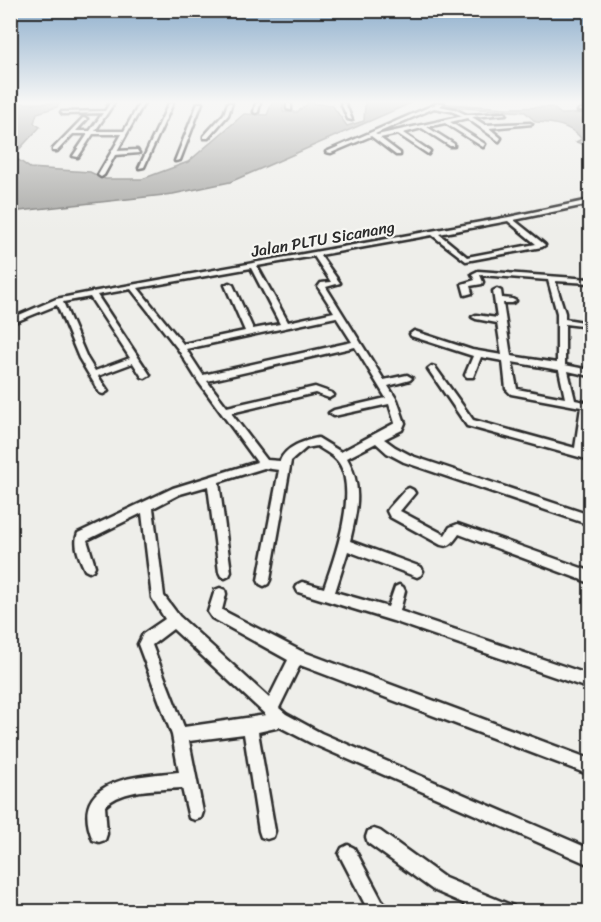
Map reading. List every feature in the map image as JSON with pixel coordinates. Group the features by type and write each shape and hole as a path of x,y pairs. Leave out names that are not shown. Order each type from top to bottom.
{"street":[{"path":"55,150 59,146"},
{"path":"76,156 83,146"},
{"path":"101,175 118,146"},
{"path":"141,167 151,146"},
{"path":"177,160 183,146"},
{"path":"328,152 344,146"},
{"path":"388,146 398,154"},
{"path":"420,146 428,152"},
{"path":"114,153 137,152"},
{"name":"Jalan PLTU Sicanang","path":"10,322 59,301 591,202"},
{"path":"434,233 466,259 542,245 509,219"},
{"path":"532,236 545,233"},
{"path":"316,254 335,280 335,284 322,287 392,400 400,425 341,457"},
{"path":"497,255 510,274"},
{"path":"253,265 285,325"},
{"path":"468,293 467,283 479,282 477,273 591,281"},
{"path":"551,279 560,306 562,368 571,403"},
{"path":"229,285 250,332"},
{"path":"132,286 181,347 201,379 264,464"},
{"path":"93,294 145,375"},
{"path":"432,369 470,423 585,455 588,406 512,390 498,295 512,301"},
{"path":"59,301 92,375 103,392"},
{"path":"181,347 338,314"},
{"path":"476,317 502,321"},
{"path":"561,321 591,325"},
{"path":"414,333 478,354 591,374"},
{"path":"201,379 357,344"},
{"path":"470,375 478,354"},
{"path":"92,375 134,360"},
{"path":"382,384 407,378"},
{"path":"224,411 315,390 329,395"},
{"path":"334,413 392,400"},
{"path":"376,438 391,450 408,459 591,520"},
{"path":"264,580 286,459 311,443 324,444 341,457 352,486 343,544 328,594"},
{"path":"89,566 81,542 82,537 177,491 264,464 285,466"},
{"path":"213,479 225,572"},
{"path":"409,493 393,510 394,514 445,541 458,529 591,578"},
{"path":"147,507 158,598 174,621 276,714 316,738 591,856"},
{"path":"343,544 417,571"},
{"path":"302,588 393,615 591,682"},
{"path":"393,615 399,591"},
{"path":"220,594 215,612 217,614 297,657 591,767"},
{"path":"174,621 148,639 145,644 180,735 195,812"},
{"path":"180,735 250,726 276,714 297,657"},
{"path":"250,726 267,831"},
{"path":"99,834 97,810 99,801 108,793 119,788 189,779"},
{"path":"374,837 473,905 507,912"},
{"path":"348,854 379,912"}],"shaded area":[{"path":"10,146 22,146 13,156 30,168 90,172 105,179 142,179 188,162 207,146 312,146 230,182 173,194 11,212"}]}
